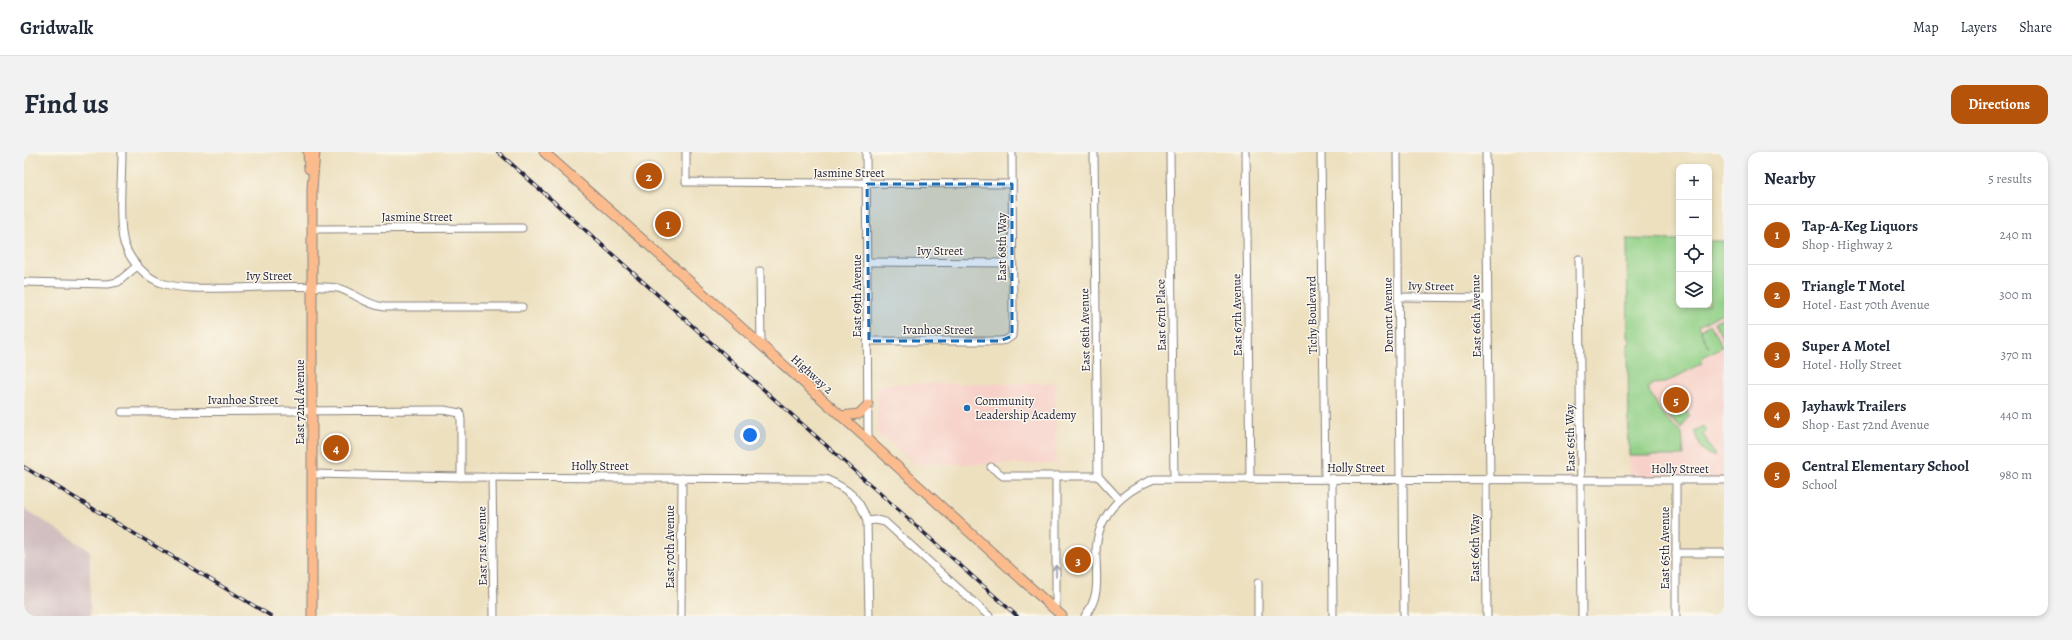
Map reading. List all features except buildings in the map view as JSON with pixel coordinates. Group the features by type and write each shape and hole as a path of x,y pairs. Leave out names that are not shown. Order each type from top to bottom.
{"main road":[{"name":"East 72nd Avenue","path":"308,152 312,189"},
{"name":"East 72nd Avenue","path":"314,615 312,474 312,189 315,152"},
{"name":"Highway 2","path":"544,152 761,344 1059,613"},
{"path":"841,416 859,414 868,405"}],"street":[{"path":"24,282 108,284 118,282 127,276 137,266 128,254 122,228 122,152"},
{"name":"Jasmine Street","path":"686,152 686,182 1012,184"},
{"name":"East 69th Avenue","path":"866,152 868,262 868,440"},
{"name":"East 68th Way","path":"1008,339 1013,334 1012,152"},
{"name":"East 68th Avenue","path":"1094,152 1098,476"},
{"name":"East 67th Place","path":"1170,152 1174,478"},
{"name":"East 67th Avenue","path":"1246,152 1250,478"},
{"name":"Tichy Boulevard","path":"1321,152 1328,478"},
{"name":"Demott Avenue","path":"1397,152 1402,479"},
{"name":"East 66th Avenue","path":"1486,152 1488,479"},
{"name":"Jasmine Street","path":"312,229 522,228"},
{"name":"East 65th Way","path":"1579,260 1582,616"},
{"name":"Ivy Street","path":"868,262 1012,263"},
{"name":"Ivy Street","path":"137,266 150,277 164,284 178,287 312,287 344,290 364,302 384,307 522,307"},
{"path":"760,271 761,344"},
{"name":"Ivy Street","path":"1399,297 1487,298"},
{"name":"Ivanhoe Street","path":"868,341 1000,341 1008,339"},
{"name":"Ivanhoe Street","path":"122,412 444,410 460,413 462,420 461,477"},
{"path":"991,467 1003,476 1098,476 1119,499"},
{"name":"Holly Street","path":"312,474 461,477 825,479 842,486 853,494 862,506 867,521"},
{"name":"East 71st Avenue","path":"492,476 494,616"},
{"path":"1056,476 1059,613"},
{"name":"East 70th Avenue","path":"681,616 682,478"},
{"path":"1328,478 1333,616"},
{"name":"Holly Street","path":"1085,616 1092,606 1096,596 1097,540 1108,514 1119,499 1130,490 1154,479 1328,478 1724,480"},
{"path":"1402,479 1404,616"},
{"name":"East 66th Way","path":"1487,616 1488,479"},
{"name":"East 65th Avenue","path":"1676,480 1676,616"},
{"path":"869,616 867,521 876,520 886,522 989,616"},
{"path":"1676,553 1724,553"},
{"path":"1258,583 1258,616"}],"highlighted area":[{"path":"867,184 1012,184 1012,336 1000,341 869,341"}],"shaded area":[{"path":"1627,239 1676,240 1676,308 1712,308 1712,241 1724,241 1724,479 1629,479"},
{"name":"Community Leadership Academy","path":"1056,383 1056,464 915,464 877,433 877,384"},
{"path":"24,508 90,551 90,616 24,616"}],"green space":[{"path":"1627,239 1676,240 1676,308 1712,308 1712,241 1724,241 1724,312 1698,326 1700,330 1710,324 1722,347 1703,357 1702,363 1665,383 1652,384 1648,389 1663,416 1682,433 1684,456 1629,456 1628,344 1630,343 1630,338 1628,338"},
{"path":"1724,317 1724,341 1714,322"},
{"path":"1683,404 1689,415 1681,428 1668,417 1667,413"},
{"path":"1703,426 1706,431 1703,434 1715,456 1707,454 1697,439 1694,431"}],"railway":[{"path":"498,152 1017,616"},
{"path":"24,467 271,616"}],"place":[{"name":"Triangle T Motel","path":"649,176"},
{"name":"Tap-A-Keg Liquors","path":"668,224"},
{"name":"Central Elementary School","path":"1676,400"},
{"name":"Community Leadership Academy","path":"967,408"},
{"name":"Jayhawk Trailers","path":"336,448"},
{"name":"Super A Motel","path":"1078,560"}]}
